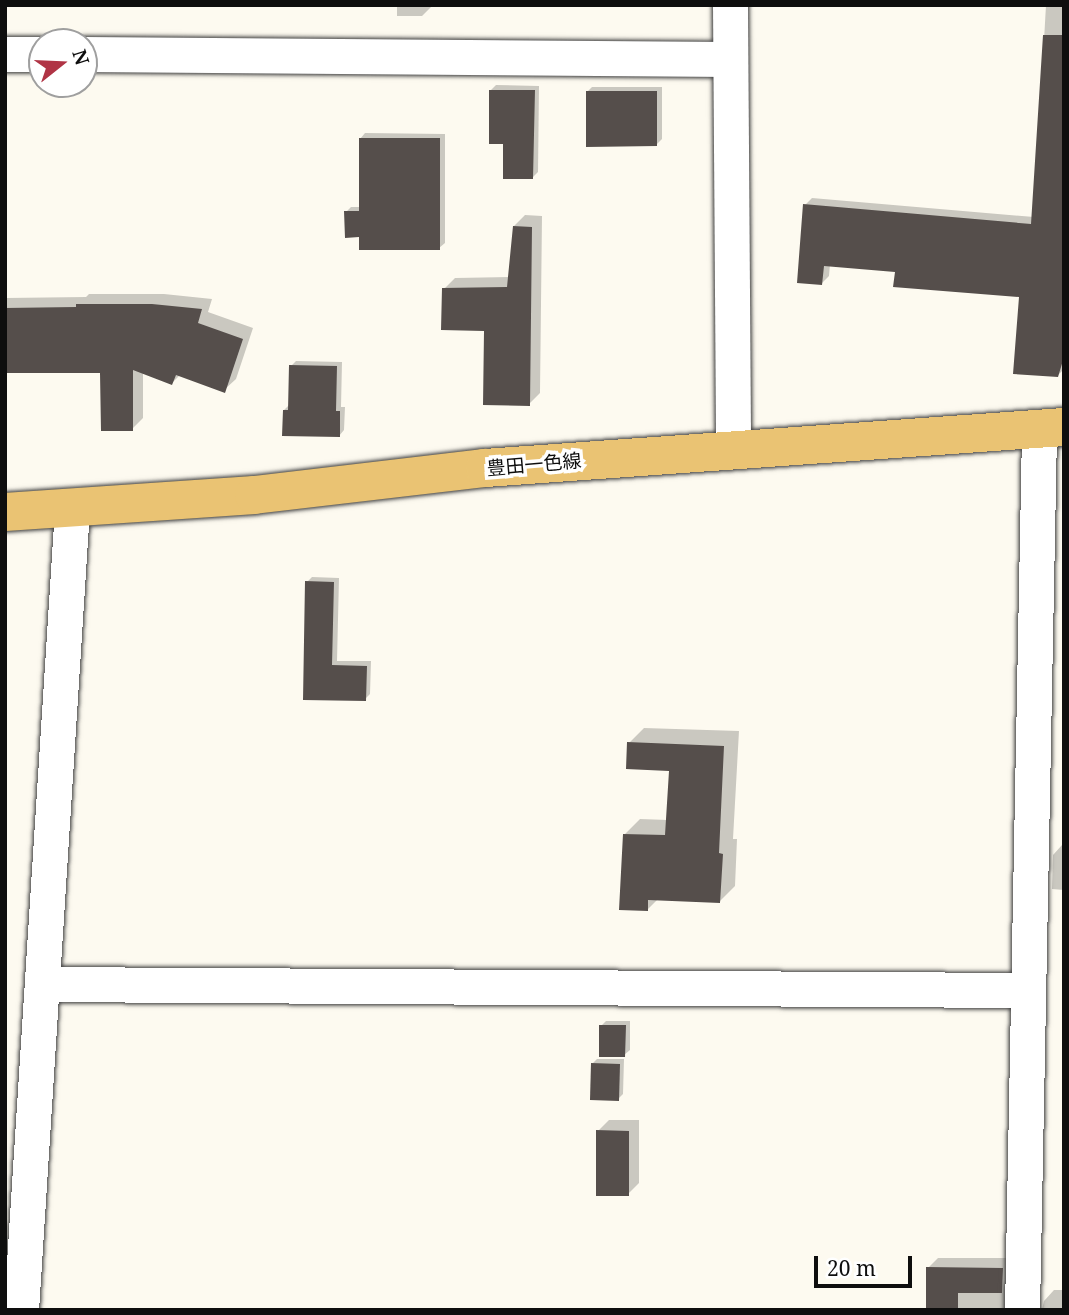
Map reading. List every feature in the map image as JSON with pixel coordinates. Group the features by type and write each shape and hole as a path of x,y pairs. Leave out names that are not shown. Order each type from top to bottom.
{"main road":[{"name":"豊田一色線","path":"5,512 254,495 485,468 1051,428"}],"street":[{"path":"730,5 733,449"},
{"path":"5,54 28,54"},
{"path":"98,54 730,59"},
{"path":"1022,1310 1026,990 1051,428"},
{"path":"21,1310 72,508"},
{"path":"42,984 1026,990"}],"building":[{"path":"1043,35 1064,35 1064,357 1058,377 1013,374 1019,297 893,287 895,272 824,266 822,285 797,283 803,204 1031,224"},
{"path":"489,90 535,90 533,179 503,179 503,144 489,144"},
{"path":"586,91 657,91 657,146 586,147"},
{"path":"359,138 440,138 440,250 359,250 359,237 345,238 344,211 359,211"},
{"path":"513,226 532,227 530,406 483,405 484,331 441,330 442,288 507,287"},
{"path":"76,304 152,304 202,309 198,323 243,339 225,393 176,375 172,385 133,370 133,431 101,431 100,373 5,373 5,308 76,307"},
{"path":"289,365 337,366 336,411 340,411 340,437 282,436 283,410 288,410"},
{"path":"305,581 334,582 332,665 367,666 366,701 303,700"},
{"path":"627,742 724,746 719,853 723,854 720,903 648,900 648,911 619,910 623,834 665,835 669,771 626,769"},
{"path":"599,1025 626,1025 625,1057 599,1057"},
{"path":"591,1063 620,1064 619,1101 590,1100"},
{"path":"596,1130 629,1131 629,1196 596,1196"},
{"path":"926,1267 1003,1268 1002,1293 958,1293 958,1310 926,1310"}]}
